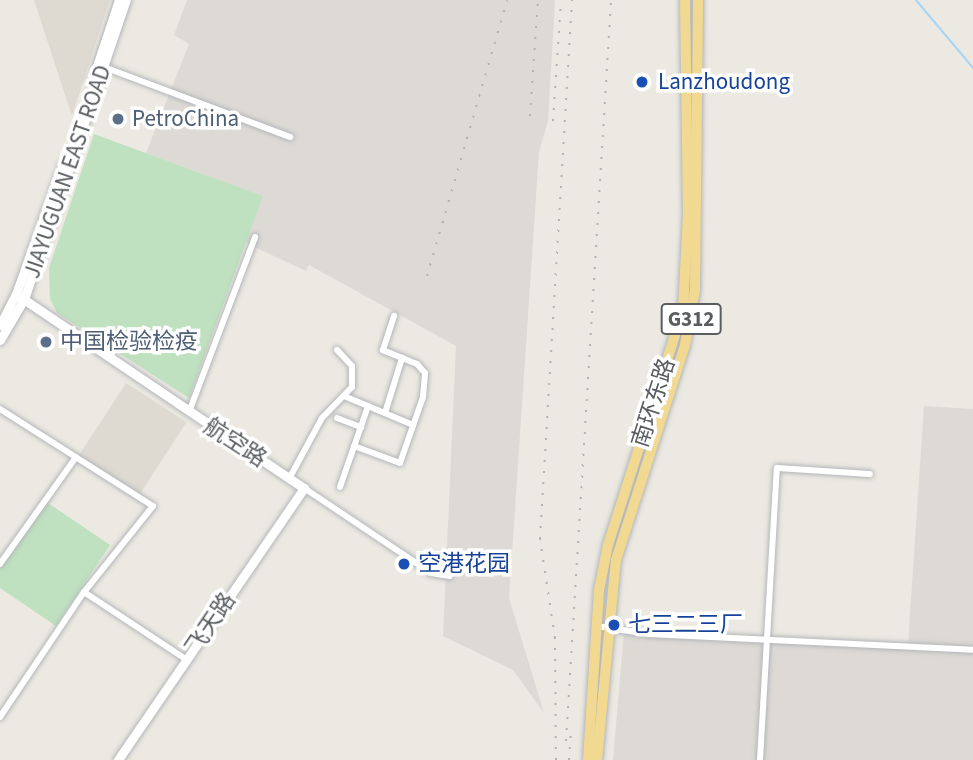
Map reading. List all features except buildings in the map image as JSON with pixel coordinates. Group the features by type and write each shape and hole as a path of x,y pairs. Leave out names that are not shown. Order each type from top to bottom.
{"highway":[{"name":"南环东路","path":"588,760 608,545 682,310 688,252 685,0"},
{"name":"南环东路","path":"597,760 602,627 616,560 692,311 698,255 698,0"},
{"path":"686,51 699,50"}],"main road":[{"name":"JIAYUGUAN EAST ROAD","path":"0,324 20,297 119,0"},
{"name":"JIAYUGUAN EAST ROAD","path":"0,340 20,297 126,0"},
{"name":"航空路","path":"20,297 188,413 304,488"},
{"name":"飞天路","path":"118,760 304,488"}],"street":[{"path":"104,67 290,137"},
{"path":"188,413 255,237"},
{"path":"354,446 400,463 423,397 425,373 402,358 383,351 394,316"},
{"path":"289,479 322,418 352,387 355,373 346,354 337,350"},
{"path":"385,414 402,358"},
{"path":"344,397 413,425"},
{"path":"340,488 368,406"},
{"path":"0,409 153,506 84,592 0,717"},
{"path":"337,418 361,427"},
{"path":"0,564 76,457"},
{"path":"760,760 777,468 870,474"},
{"name":"航空路","path":"304,488 431,573 450,576"},
{"path":"84,592 187,660"},
{"path":"602,627 767,642 973,650"}],"shaded area":[{"path":"34,0 110,0 72,116"},
{"path":"187,0 555,0 548,121 539,152 509,598 544,713 513,670 443,636 456,346 309,265 306,271 246,243 262,196 146,153 189,44 174,35"},
{"path":"126,383 186,422 138,496 78,457"},
{"path":"924,406 973,409 973,760 613,760 624,631 908,644"}],"green space":[{"path":"94,134 263,196 189,398 57,313 50,299 49,268"},
{"path":"45,501 110,545 56,626 0,588 0,567"}],"waterway":[{"path":"916,0 973,68"}],"railway":[{"path":"427,276 507,0"},
{"path":"530,116 538,0"},
{"path":"553,121 561,0"},
{"path":"556,760 555,638 540,539 572,0"},
{"path":"566,741 611,0"},
{"path":"569,760 571,730"}],"place":[{"name":"Lanzhoudong","path":"642,82"},
{"name":"PetroChina","path":"118,119"},
{"name":"中国检验检疫","path":"46,342"},
{"name":"空港花园","path":"404,564"},
{"name":"七三二三厂","path":"614,625"}]}
